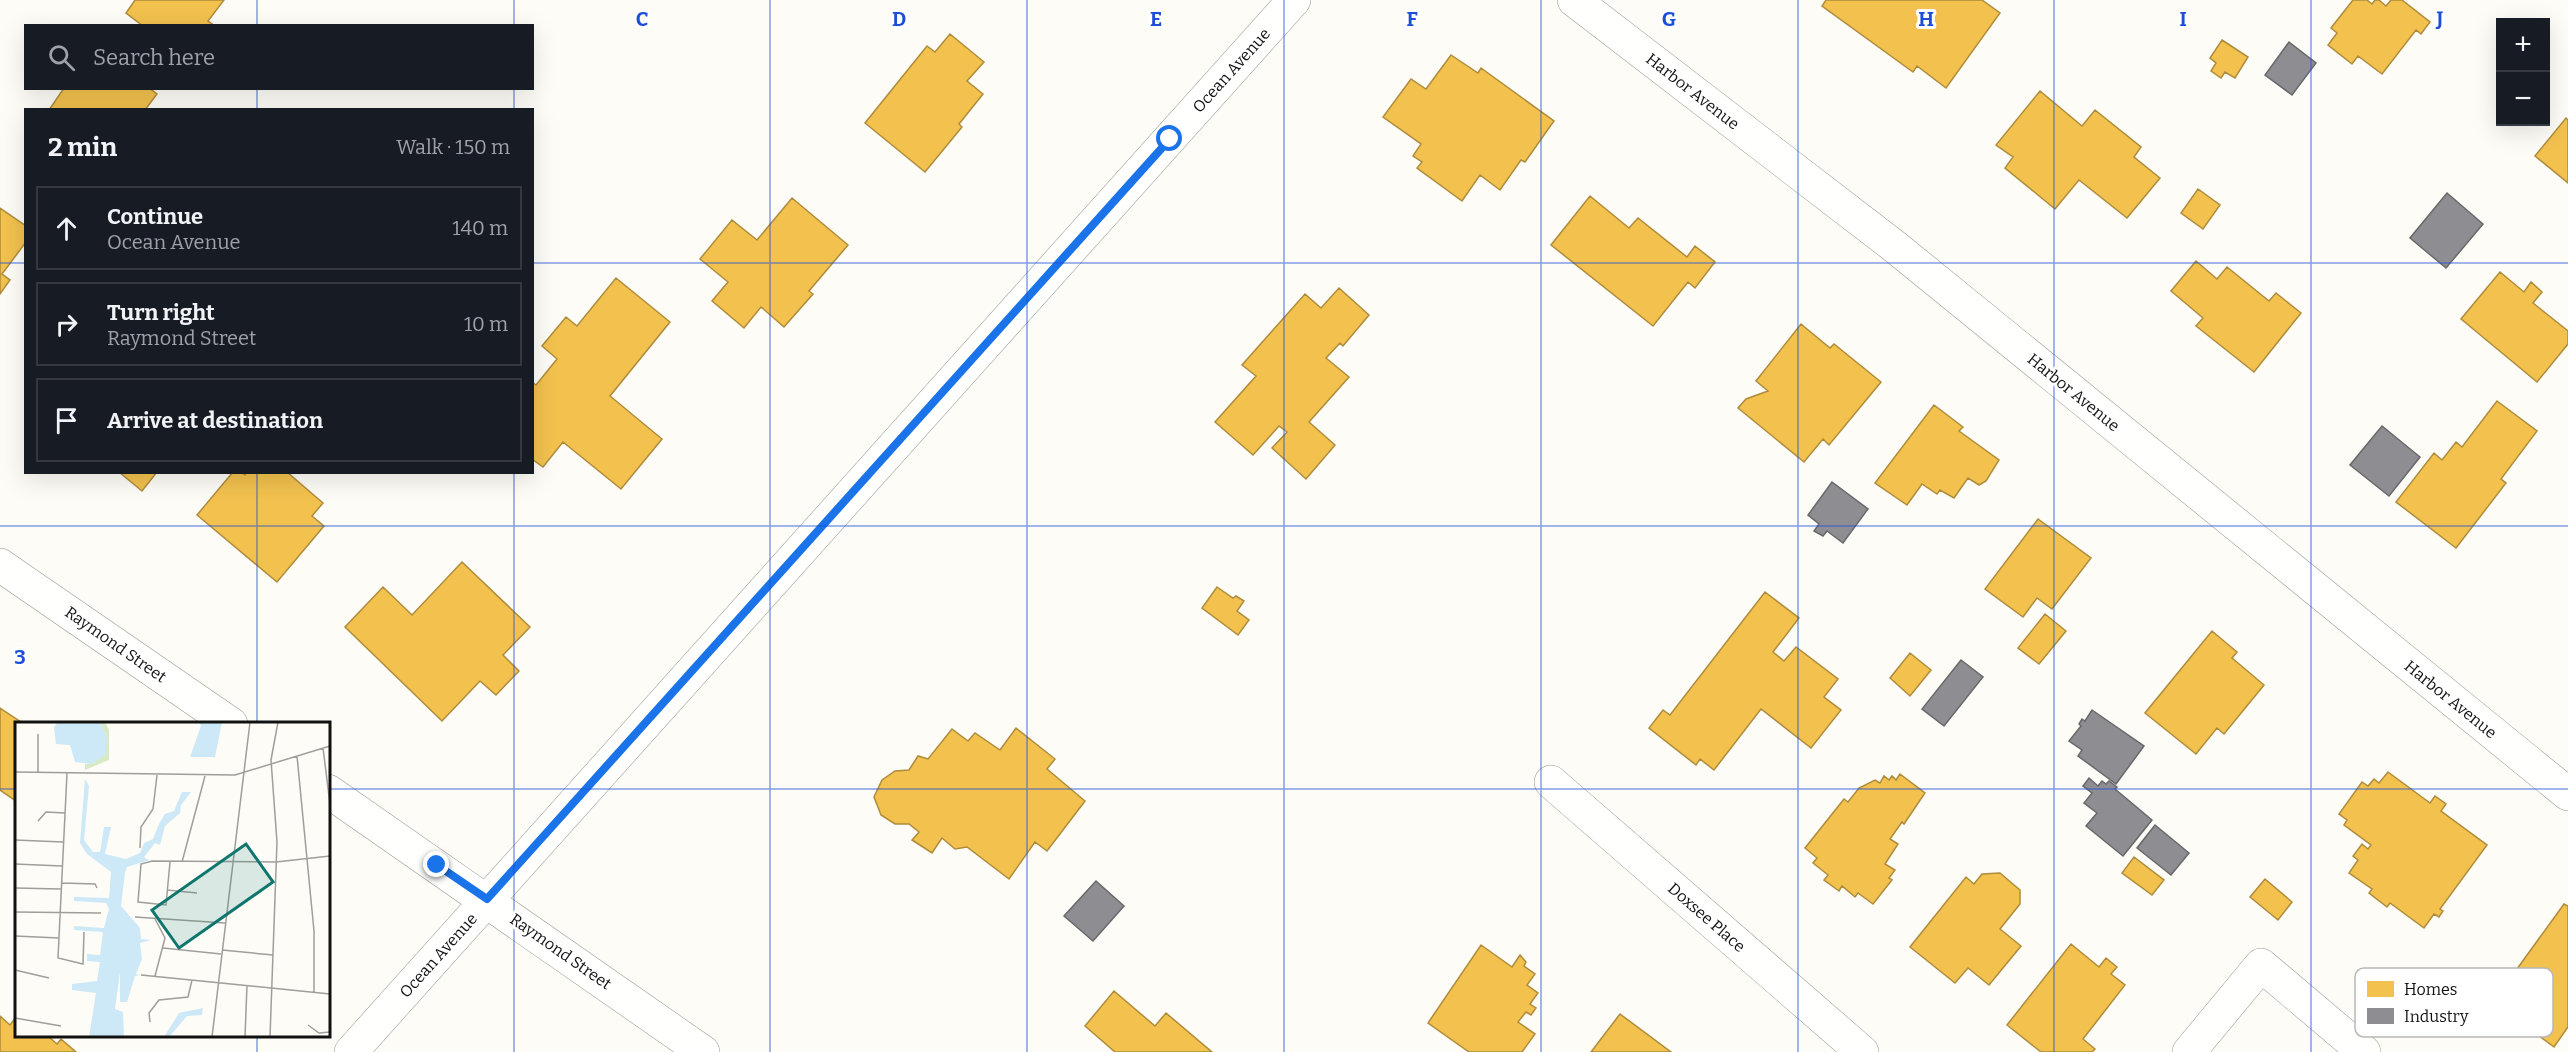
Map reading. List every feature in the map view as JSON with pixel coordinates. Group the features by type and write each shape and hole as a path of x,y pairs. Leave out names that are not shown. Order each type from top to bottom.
{"street":[{"name":"Ocean Avenue","path":"351,1052 1294,0"},
{"name":"Harbor Avenue","path":"1574,0 1894,246 2568,794"},
{"name":"Raymond Street","path":"0,565 230,722"},
{"name":"Doxsee Place","path":"1551,782 1862,1052"},
{"name":"Raymond Street","path":"330,791 703,1052"},
{"path":"2189,1052 2261,965 2364,1052"}],"building: Homes":[{"path":"135,0 224,0 208,21 212,24 140,24 126,13"},
{"path":"1826,0 1982,0 2000,13 1946,88 1917,66 1913,72 1822,6"},
{"path":"2353,0 2367,0 2372,4 2375,0 2379,0 2386,6 2391,0 2402,0 2430,22 2421,34 2416,30 2382,74 2358,56 2352,64 2328,45 2337,33 2331,28"},
{"path":"950,34 984,62 967,81 983,94 959,124 962,127 925,172 865,123 927,46 935,52"},
{"path":"2222,40 2248,57 2235,78 2225,72 2221,78 2211,71 2216,63 2210,58"},
{"path":"1451,55 1478,73 1481,68 1554,121 1525,162 1521,160 1500,190 1480,175 1462,201 1417,168 1422,162 1413,156 1421,144 1383,117 1411,79 1426,89"},
{"path":"63,90 152,90 157,94 146,108 50,108"},
{"path":"2040,91 2082,126 2095,110 2141,147 2134,157 2160,178 2127,218 2079,180 2055,209 2005,168 2013,157 1996,145"},
{"path":"2566,118 2568,120 2568,183 2535,156"},
{"path":"2198,189 2220,205 2203,229 2181,213"},
{"path":"1590,196 1629,228 1638,218 1687,257 1695,246 1715,262 1695,288 1688,282 1653,326 1551,245"},
{"path":"792,198 848,245 809,291 813,294 784,327 761,307 744,328 712,301 728,282 700,259 732,220 757,240"},
{"path":"0,208 24,225 24,245 2,274 10,280 0,294"},
{"path":"2196,261 2217,279 2227,267 2269,301 2276,293 2301,313 2254,372 2196,326 2203,318 2171,291"},
{"path":"2500,272 2524,292 2531,282 2542,292 2533,303 2568,331 2568,344 2537,382 2461,319"},
{"path":"616,278 670,322 610,396 662,439 621,489 563,442 543,467 534,460 534,384 536,385 557,359 542,346 566,317 577,326"},
{"path":"1339,288 1369,315 1343,346 1340,343 1326,358 1349,377 1309,422 1335,445 1306,479 1272,448 1287,432 1279,426 1253,455 1215,422 1256,376 1242,365 1305,294 1321,308"},
{"path":"1801,324 1830,348 1834,344 1881,382 1829,445 1823,439 1804,462 1738,408 1746,399 1768,391 1756,381"},
{"path":"2497,401 2537,431 2501,479 2506,483 2456,548 2396,502 2434,453 2442,460 2456,442 2462,447"},
{"path":"1934,405 1963,427 1959,431 1999,460 1986,481 1979,485 1968,478 1954,498 1940,490 1937,494 1922,484 1907,505 1875,483"},
{"path":"121,474 155,474 142,491"},
{"path":"231,474 289,474 323,503 312,516 324,526 277,582 197,515"},
{"path":"2038,519 2091,558 2052,609 2037,598 2023,617 1985,589"},
{"path":"462,562 530,627 503,655 519,671 496,695 480,681 442,721 345,627 383,587 412,615"},
{"path":"1217,587 1233,598 1236,596 1244,601 1237,611 1249,620 1238,635 1202,608"},
{"path":"1765,592 1799,618 1773,652 1784,661 1796,647 1838,679 1824,697 1841,710 1811,748 1761,709 1714,770 1700,759 1696,765 1649,728 1663,710 1670,715"},
{"path":"2045,614 2066,631 2039,664 2018,648"},
{"path":"2212,631 2237,652 2232,658 2264,685 2224,734 2217,728 2196,754 2145,713"},
{"path":"1910,653 1931,670 1910,696 1890,678"},
{"path":"0,708 21,722 15,722 15,800 0,790"},
{"path":"1016,728 1055,759 1047,769 1085,801 1047,851 1035,842 1009,879 967,847 955,849 942,838 932,853 912,840 919,832 909,824 895,824 881,815 874,797 882,780 895,771 909,770 918,756 928,759 952,729 968,741 975,733 1000,750"},
{"path":"2388,772 2430,803 2435,796 2446,804 2441,811 2487,845 2440,909 2443,911 2439,917 2434,914 2424,928 2390,903 2387,907 2369,893 2372,889 2349,873 2358,860 2353,856 2362,844 2368,849 2371,845 2344,825 2347,820 2339,814 2362,782 2368,786 2374,779 2379,783"},
{"path":"1900,774 1925,793 1904,824 1902,822 1890,839 1898,844 1885,864 1895,870 1889,878 1892,880 1873,904 1858,893 1855,897 1842,886 1839,891 1824,880 1828,875 1813,863 1817,858 1805,848 1844,799 1848,802 1859,788 1875,780 1880,783 1884,776 1889,780 1892,776 1896,780"},
{"path":"2134,857 2164,880 2152,895 2122,873"},
{"path":"2000,873 2020,890 2020,904 2000,929 2021,946 1989,985 1968,968 1955,983 1910,947 1966,877 1974,884 1982,874"},
{"path":"2265,879 2292,902 2278,920 2250,897"},
{"path":"2564,904 2568,906 2568,1027 2554,1047 2541,1037 2553,1037 2553,968 2518,968"},
{"path":"2071,944 2099,967 2106,958 2117,967 2111,974 2125,985 2083,1039 2095,1049 2092,1052 2041,1052 2007,1025"},
{"path":"1481,945 1512,967 1520,955 1526,962 1524,966 1535,974 1527,985 1538,993 1530,1004 1536,1008 1531,1015 1526,1012 1518,1022 1535,1034 1522,1052 1469,1052 1428,1023"},
{"path":"1114,991 1155,1026 1166,1013 1212,1052 1115,1052 1085,1026"},
{"path":"1620,1014 1671,1052 1591,1052"},
{"path":"0,1016 10,1025 15,1018 15,1037 49,1037 57,1044 61,1039 76,1052 0,1052"}],"building: Industry":[{"path":"2289,42 2316,63 2292,95 2265,75"},
{"path":"2447,193 2483,224 2446,268 2410,238"},
{"path":"2382,426 2420,457 2389,496 2350,465"},
{"path":"1832,482 1868,509 1843,543 1827,531 1823,536 1814,531 1819,524 1808,515"},
{"path":"1961,660 1983,677 1944,726 1922,709"},
{"path":"2092,710 2144,746 2116,784 2078,756 2082,750 2069,741 2081,726 2079,724 2082,719 2085,721"},
{"path":"2089,778 2098,786 2102,781 2106,784 2109,781 2117,787 2115,789 2152,820 2123,856 2086,826 2097,813 2084,803 2092,793 2083,786"},
{"path":"2155,825 2189,853 2171,875 2137,848"},
{"path":"1096,881 1124,906 1093,941 1064,916"}],"route":[{"path":"437,865 487,899 1170,139"}]}
